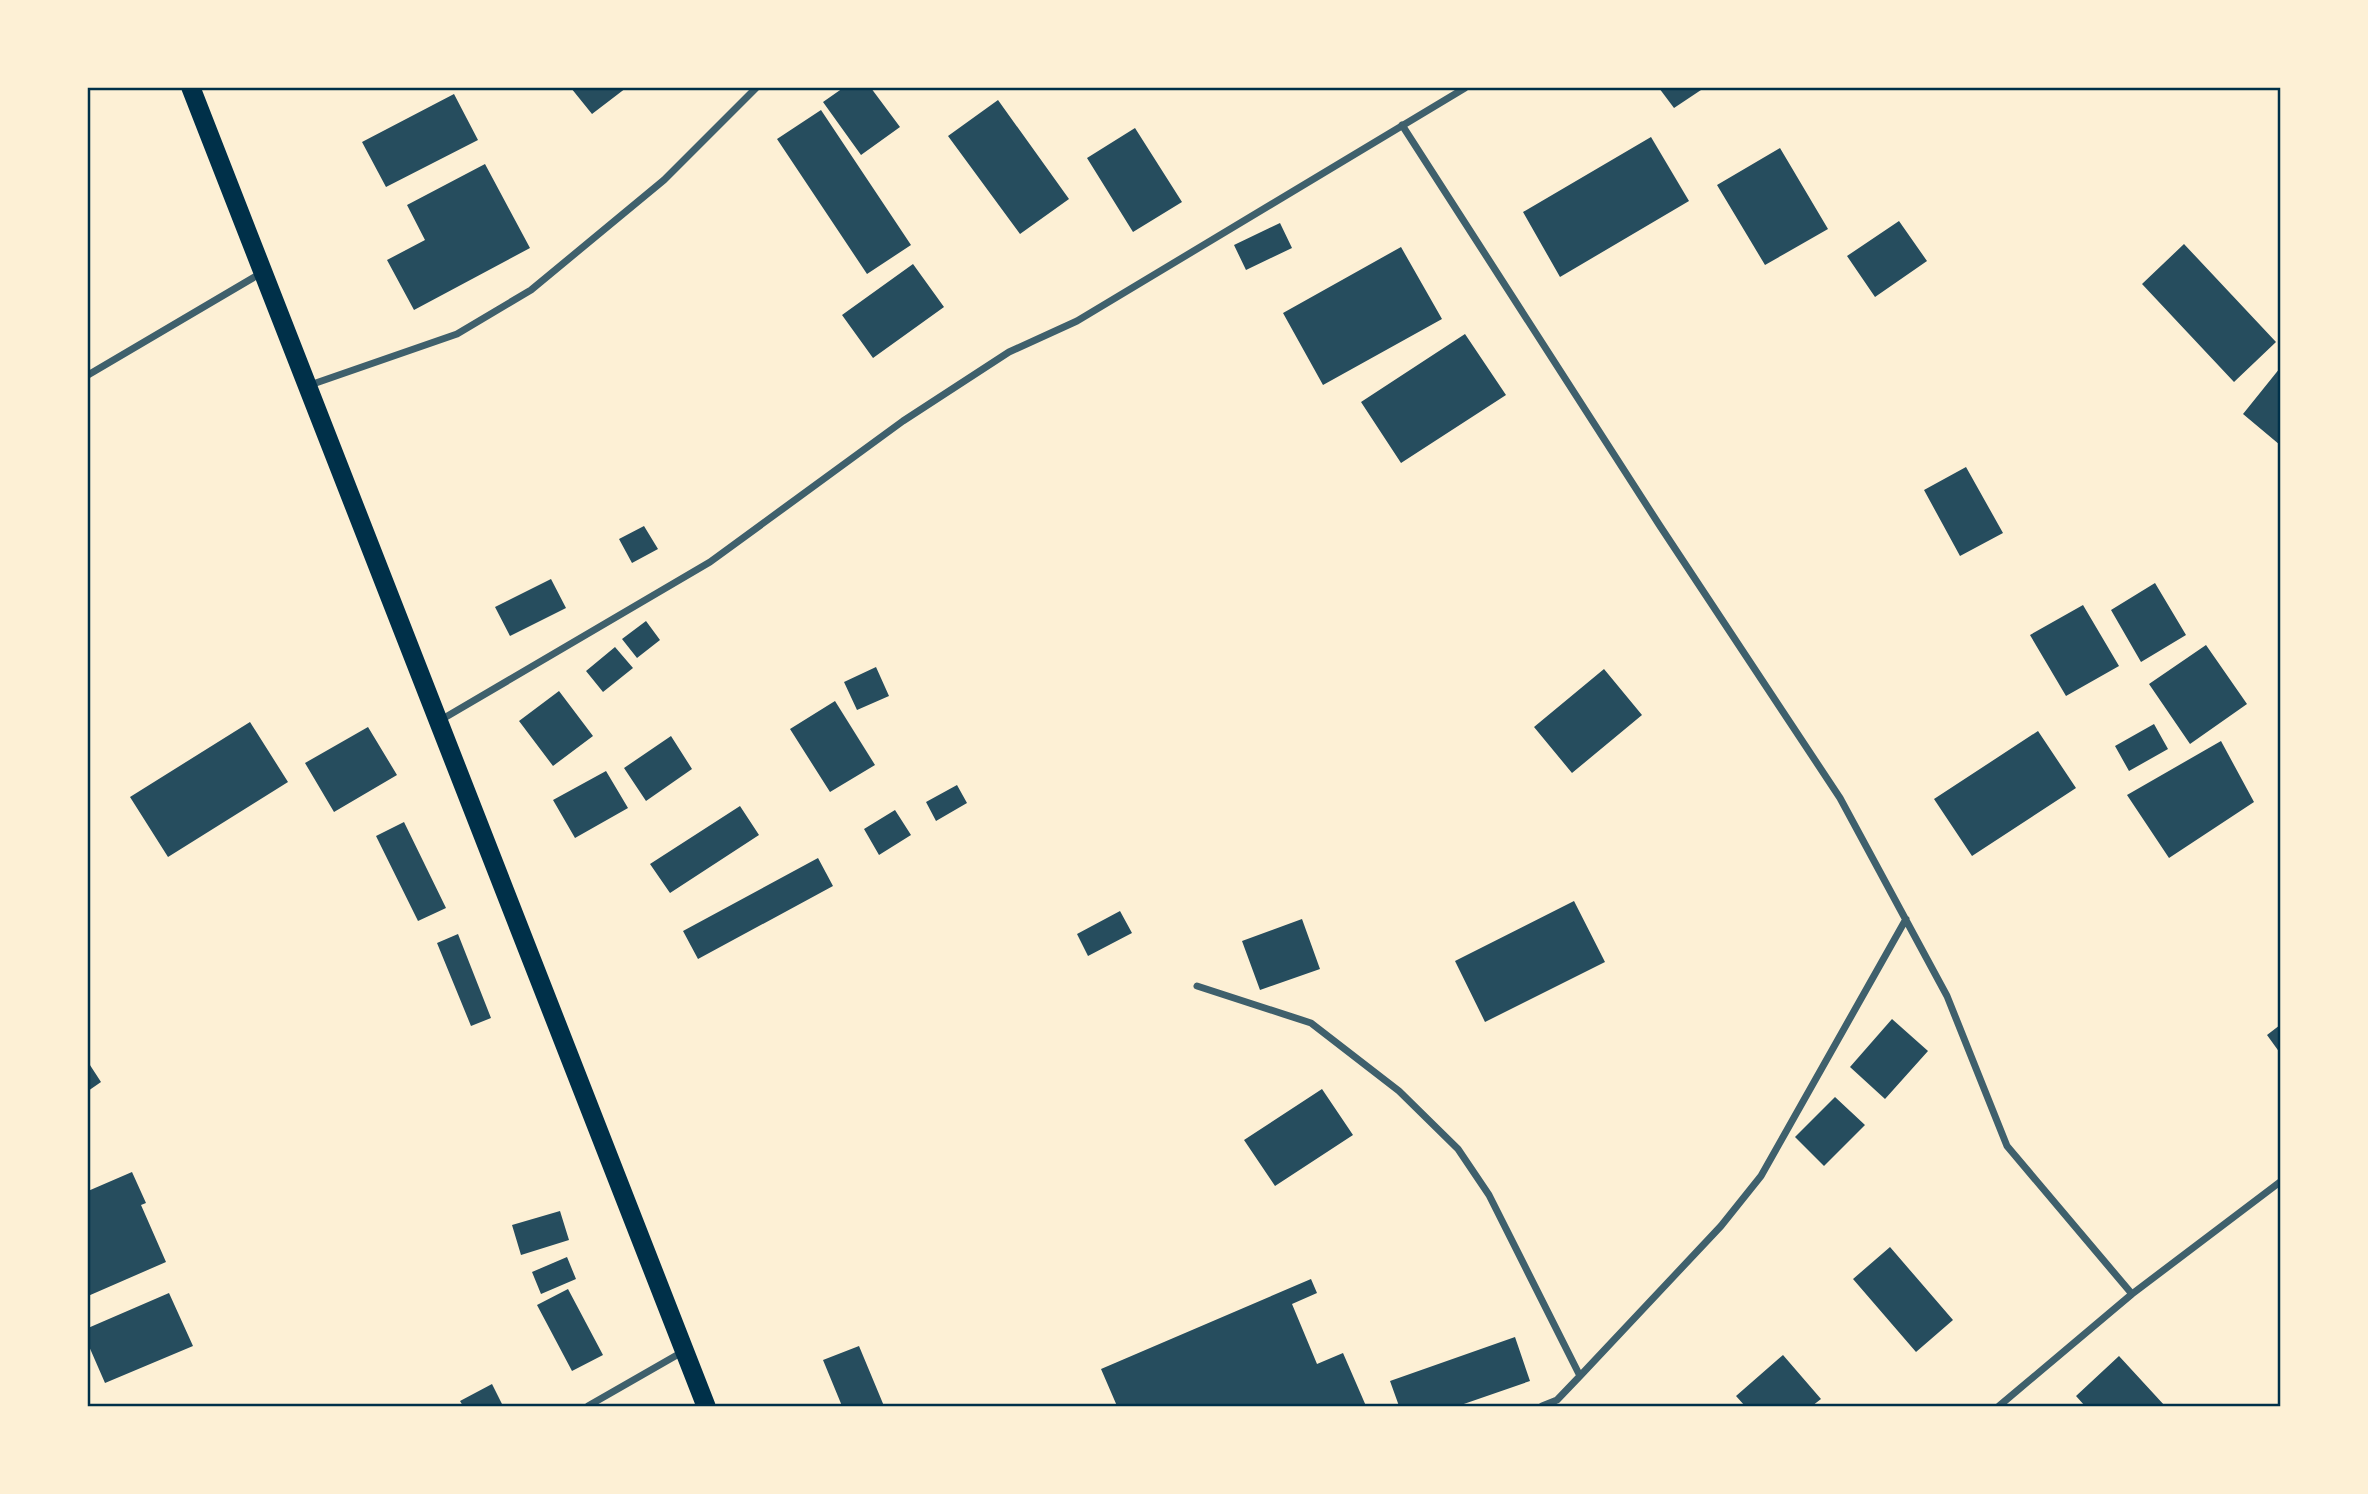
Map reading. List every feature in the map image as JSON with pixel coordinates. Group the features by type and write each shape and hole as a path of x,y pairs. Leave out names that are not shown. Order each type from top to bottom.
{"highway":[{"path":"191,88 706,1406"}],"street":[{"path":"309,386 457,334 531,290 664,180 756,88"},
{"path":"439,721 710,562 903,421 1009,352 1077,321 1465,88"},
{"path":"1402,125 1660,526 1840,798 1947,996 2007,1146 2132,1294"},
{"path":"88,375 264,272"},
{"path":"1542,1406 1557,1401 1721,1226 1761,1176 1906,919"},
{"path":"1196,986 1311,1023 1399,1091 1458,1149 1489,1195 1580,1376"},
{"path":"1999,1406 2132,1294 2280,1182"},
{"path":"588,1406 685,1351"}],"building":[{"path":"571,88 626,88 592,114"},
{"path":"843,88 871,88 900,127 861,155 823,102"},
{"path":"1659,88 1704,88 1674,108"},
{"path":"454,94 478,140 386,187 362,142"},
{"path":"998,100 1069,199 1020,234 948,136"},
{"path":"821,110 911,245 867,274 777,139"},
{"path":"1135,128 1182,202 1133,232 1087,158"},
{"path":"1651,137 1689,201 1560,277 1523,212"},
{"path":"1780,148 1828,229 1765,265 1717,185"},
{"path":"485,164 530,248 414,310 387,260 425,240 407,205"},
{"path":"1899,221 1927,261 1875,297 1847,256"},
{"path":"1280,223 1292,248 1246,270 1234,245"},
{"path":"2184,244 2276,342 2234,382 2142,284"},
{"path":"1401,247 1442,319 1323,385 1283,313"},
{"path":"913,264 944,307 873,358 842,315"},
{"path":"1465,334 1506,395 1401,463 1361,402"},
{"path":"2280,368 2280,445 2243,414"},
{"path":"1966,467 2003,533 1960,556 1924,490"},
{"path":"644,526 658,549 632,563 619,539"},
{"path":"551,579 566,608 510,636 495,607"},
{"path":"2155,583 2186,635 2141,662 2111,610"},
{"path":"2083,605 2119,666 2066,696 2030,635"},
{"path":"646,621 660,640 637,658 622,639"},
{"path":"2206,645 2247,704 2190,744 2149,684"},
{"path":"615,647 633,668 603,692 586,671"},
{"path":"876,667 889,696 857,710 844,682"},
{"path":"1604,669 1642,715 1572,773 1534,727"},
{"path":"559,691 593,736 553,766 519,721"},
{"path":"835,701 875,765 830,792 790,729"},
{"path":"250,722 288,782 168,857 130,797"},
{"path":"2154,724 2168,749 2129,771 2115,746"},
{"path":"368,727 397,775 334,812 305,763"},
{"path":"2038,731 2076,788 1972,856 1934,799"},
{"path":"671,736 692,769 646,801 624,768"},
{"path":"2221,741 2254,802 2169,858 2127,795"},
{"path":"606,771 628,808 575,838 553,800"},
{"path":"957,785 967,803 936,821 926,802"},
{"path":"740,806 759,835 670,893 650,864"},
{"path":"895,810 911,835 879,855 864,829"},
{"path":"404,822 446,908 418,921 376,836"},
{"path":"818,858 833,886 698,959 683,931"},
{"path":"1574,901 1605,962 1485,1022 1455,961"},
{"path":"1120,911 1132,933 1088,956 1077,934"},
{"path":"1302,919 1320,969 1260,990 1242,941"},
{"path":"458,934 491,1018 471,1026 437,943"},
{"path":"1892,1019 1928,1051 1885,1099 1850,1067"},
{"path":"2280,1025 2280,1053 2267,1035"},
{"path":"88,1062 101,1082 88,1091"},
{"path":"1322,1089 1353,1135 1275,1186 1244,1140"},
{"path":"1835,1097 1865,1125 1824,1166 1795,1137"},
{"path":"132,1172 146,1203 141,1205 166,1262 88,1296 88,1191"},
{"path":"560,1211 569,1240 521,1255 512,1225"},
{"path":"1890,1247 1953,1320 1916,1352 1853,1279"},
{"path":"567,1257 576,1279 541,1294 532,1272"},
{"path":"1311,1279 1317,1293 1292,1304 1317,1364 1343,1353 1366,1406 1117,1406 1101,1369"},
{"path":"568,1289 603,1355 572,1371 537,1305"},
{"path":"169,1293 193,1346 105,1383 88,1344 88,1328"},
{"path":"1515,1337 1530,1381 1458,1406 1399,1406 1390,1381"},
{"path":"859,1346 884,1406 842,1406 823,1360"},
{"path":"1783,1355 1821,1399 1812,1406 1745,1406 1736,1396"},
{"path":"2119,1356 2165,1406 2085,1406 2076,1396"},
{"path":"492,1384 503,1406 463,1406 460,1401"}]}
